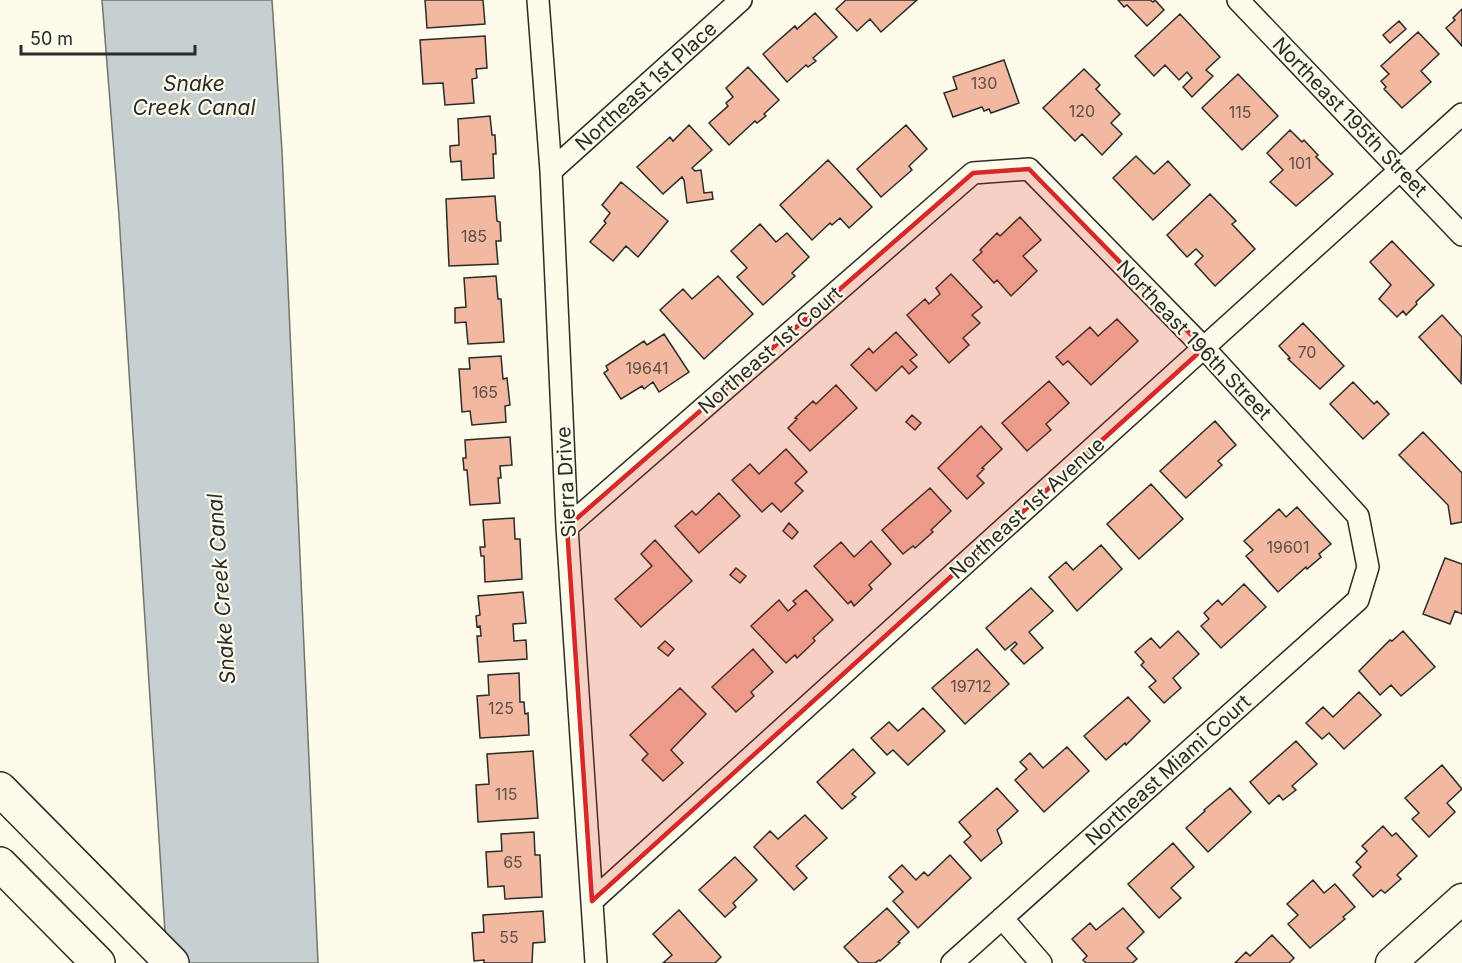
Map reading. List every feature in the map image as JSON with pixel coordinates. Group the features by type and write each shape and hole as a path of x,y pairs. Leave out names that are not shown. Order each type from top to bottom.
{"main road":[{"path":"0,789 172,963"},
{"path":"0,864 98,963"}],"street":[{"name":"Sierra Drive","path":"538,0 551,171 567,527 596,963"},
{"name":"Northeast 1st Place","path":"551,171 741,0"},
{"name":"Northeast 195th Street","path":"1238,0 1462,235"},
{"name":"Northeast 1st Avenue","path":"592,901 1462,114"},
{"name":"Northeast 196th Street","path":"973,173 1029,169 1204,348 1359,516 1368,567"},
{"name":"Northeast 1st Court","path":"567,527 973,173"},
{"name":"Northeast Miami Court","path":"952,963 1358,600 1368,567"},
{"path":"1392,962 1462,899"},
{"path":"1002,918 1041,963"}],"highlighted area":[{"path":"1029,169 1204,348 592,901 567,527 973,173"}],"water":[{"name":"Snake Creek Canal","path":"102,0 272,0 282,151 318,963 167,963 119,216"}],"building":[{"path":"425,0 483,0 485,24 427,28"},
{"path":"846,0 917,0 881,32 870,19 857,31 836,9"},
{"path":"1118,0 1150,0 1153,2 1155,0 1164,10 1147,26 1127,5 1124,7"},
{"path":"1462,9 1462,46 1446,28"},
{"path":"815,13 837,37 813,58 816,61 808,67 806,65 787,82 763,54 795,26 797,29"},
{"path":"1180,14 1220,57 1206,70 1213,76 1192,97 1183,87 1192,78 1187,72 1179,80 1165,65 1154,76 1135,56"},
{"path":"1399,21 1406,29 1390,43 1383,35"},
{"path":"1418,32 1439,54 1421,71 1431,82 1402,108 1384,89 1386,87 1381,81 1389,74 1381,66"},
{"path":"485,36 487,68 476,69 477,78 472,79 474,103 445,105 443,83 423,84 420,40"},
{"path":"1004,60 1019,103 991,113 989,109 984,111 982,107 953,117 944,93 957,89 953,77"},
{"path":"748,67 779,100 764,114 766,116 757,123 755,121 729,145 709,123 728,106 726,103 733,97 726,88"},
{"path":"1084,69 1100,85 1096,89 1120,114 1111,123 1122,134 1102,155 1082,134 1075,141 1043,108"},
{"path":"1238,74 1278,116 1242,150 1202,108"},
{"path":"490,116 492,135 495,135 494,178 462,180 461,161 451,162 450,154 450,146 459,145 458,119"},
{"path":"689,125 712,150 692,168 695,171 701,170 704,193 712,192 713,199 687,203 682,177 663,194 637,167 670,137 673,141"},
{"path":"906,125 927,149 909,166 912,170 881,197 857,169"},
{"path":"1290,130 1302,142 1304,140 1318,155 1316,157 1333,174 1296,206 1270,182 1283,170 1267,153"},
{"path":"1136,156 1154,174 1168,161 1190,185 1153,220 1113,178"},
{"path":"828,160 872,207 849,228 840,218 832,225 830,223 812,240 780,205"},
{"path":"621,182 668,221 638,257 626,246 613,261 590,242 606,223 604,221 610,213 602,205"},
{"path":"1210,194 1236,221 1232,224 1255,249 1215,286 1195,264 1203,256 1196,249 1187,257 1167,235"},
{"path":"495,196 501,241 496,241 498,264 449,266 446,199"},
{"path":"1020,217 1041,240 1023,256 1037,271 1011,296 997,280 994,283 973,260 997,233 1000,236"},
{"path":"760,224 776,242 787,233 809,257 792,273 795,276 763,305 737,277 747,268 731,251"},
{"path":"1392,241 1434,285 1406,315 1403,311 1397,317 1379,299 1391,285 1370,262"},
{"path":"951,274 982,307 972,315 980,323 963,338 969,345 949,363 907,315 925,299 929,304 940,294 936,288"},
{"path":"496,276 498,299 501,299 504,342 468,344 466,322 455,323 455,308 466,307 464,278"},
{"path":"718,276 753,314 704,359 660,310 683,289 692,299"},
{"path":"1442,315 1462,337 1461,383 1419,337"},
{"path":"1117,319 1138,341 1091,385 1068,361 1063,365 1056,357 1090,327 1098,336"},
{"path":"1303,323 1344,366 1320,389 1288,359 1290,358 1279,346"},
{"path":"896,332 917,355 910,360 917,367 909,374 902,366 876,391 851,365 869,348 873,353"},
{"path":"664,334 689,372 659,392 653,382 644,389 642,386 621,399 604,373 608,370 606,366 644,341 647,345"},
{"path":"501,356 503,379 507,378 510,405 505,406 506,422 472,425 470,411 462,412 459,369 470,369 469,358"},
{"path":"1049,381 1069,403 1046,424 1051,430 1027,451 1002,423"},
{"path":"1353,382 1374,404 1377,401 1389,414 1363,439 1330,404"},
{"path":"836,385 857,408 810,451 788,428 813,401 816,404"},
{"path":"912,415 921,423 915,430 906,422"},
{"path":"1215,421 1236,445 1218,461 1222,465 1186,498 1160,471"},
{"path":"981,426 1002,449 982,468 984,469 977,476 984,483 967,499 938,468"},
{"path":"1423,432 1462,473 1462,522 1451,524 1448,505 1399,455"},
{"path":"510,437 512,465 500,466 501,478 498,478 500,503 470,505 467,470 464,470 463,458 466,458 465,440"},
{"path":"786,449 807,472 795,483 803,491 781,512 772,503 762,512 732,480 750,464 759,474"},
{"path":"1151,484 1183,519 1139,559 1107,524"},
{"path":"930,488 951,511 931,530 933,532 915,548 913,546 903,554 882,530"},
{"path":"719,493 740,516 699,553 675,526 692,511 696,515"},
{"path":"1297,507 1331,544 1319,554 1321,557 1278,592 1246,556 1253,550 1244,541 1279,509 1286,517"},
{"path":"514,518 515,539 520,539 522,579 485,582 484,556 481,556 480,547 485,547 483,520"},
{"path":"789,523 798,532 792,539 783,531"},
{"path":"655,540 692,581 641,627 615,599 652,566 641,554"},
{"path":"871,541 891,564 869,585 872,589 854,606 851,601 848,604 814,566 841,542 854,557"},
{"path":"1101,545 1122,569 1077,611 1049,577 1066,562 1073,570"},
{"path":"1445,558 1462,564 1462,614 1455,611 1450,624 1423,614"},
{"path":"736,568 746,576 740,583 730,575"},
{"path":"1244,584 1266,607 1221,648 1201,626 1209,619 1204,613 1218,600 1222,605"},
{"path":"1031,588 1053,611 1029,632 1043,648 1024,664 1011,650 1017,644 1015,642 1005,650 986,628"},
{"path":"806,590 833,620 813,638 815,641 797,658 795,655 786,663 751,626 779,600 788,611 796,604 793,601"},
{"path":"523,592 526,623 513,624 514,641 526,640 527,659 479,662 477,636 481,636 476,616 480,615 478,596"},
{"path":"1178,631 1199,654 1173,678 1181,688 1164,703 1149,687 1156,681 1141,665 1144,662 1135,652 1151,638 1160,648"},
{"path":"1403,631 1435,667 1401,696 1391,685 1380,695 1359,671 1390,640 1392,641"},
{"path":"665,641 674,649 668,656 658,648"},
{"path":"753,649 773,672 751,692 754,696 736,712 712,687"},
{"path":"977,649 1009,684 965,724 932,688"},
{"path":"519,673 520,702 524,702 525,714 528,713 529,735 480,738 477,696 489,695 488,675"},
{"path":"680,688 706,714 671,750 683,763 663,781 642,760 648,754 630,735"},
{"path":"1359,692 1381,715 1344,749 1329,733 1322,739 1306,723 1323,707 1333,717"},
{"path":"1128,697 1150,721 1126,745 1125,743 1106,760 1084,736"},
{"path":"923,708 945,731 908,765 893,750 887,755 871,738 889,722 898,731"},
{"path":"1296,741 1317,764 1292,786 1296,790 1283,800 1279,795 1269,804 1250,782"},
{"path":"1067,747 1089,771 1044,812 1015,780 1027,769 1020,762 1030,753 1043,768"},
{"path":"853,749 875,773 852,794 856,797 842,809 817,782"},
{"path":"533,751 538,818 478,822 476,785 489,784 487,754"},
{"path":"1442,765 1462,789 1447,803 1455,812 1429,837 1412,819 1419,813 1405,798"},
{"path":"997,788 1018,811 997,830 1002,843 981,861 964,842 971,836 959,822"},
{"path":"1230,788 1251,812 1208,852 1186,828"},
{"path":"805,815 827,838 796,866 807,878 794,890 754,847 770,831 778,839"},
{"path":"1383,826 1392,836 1396,833 1417,856 1397,875 1401,879 1385,893 1381,890 1373,897 1353,875 1361,867 1356,862 1367,851 1362,846"},
{"path":"534,832 535,855 540,855 542,897 505,899 504,886 488,887 486,852 502,851 501,834"},
{"path":"1173,843 1194,867 1171,888 1181,898 1159,918 1128,884"},
{"path":"950,855 971,878 918,928 893,901 903,892 889,877 902,865 916,880 924,872 928,876"},
{"path":"735,857 757,880 733,903 736,907 725,917 699,890"},
{"path":"1313,880 1324,893 1335,884 1355,907 1343,917 1345,919 1310,948 1288,924 1298,915 1287,904"},
{"path":"887,908 909,932 880,961 859,963 844,947"},
{"path":"1123,908 1144,932 1127,948 1137,959 1132,963 1086,963 1083,960 1087,956 1072,939 1090,923 1096,930"},
{"path":"679,910 721,957 715,963 663,963 672,955 653,934"},
{"path":"543,911 545,942 533,943 532,963 474,961 472,933 484,932 483,915"},
{"path":"1272,935 1294,958 1289,963 1235,963 1246,952 1250,956"}]}
